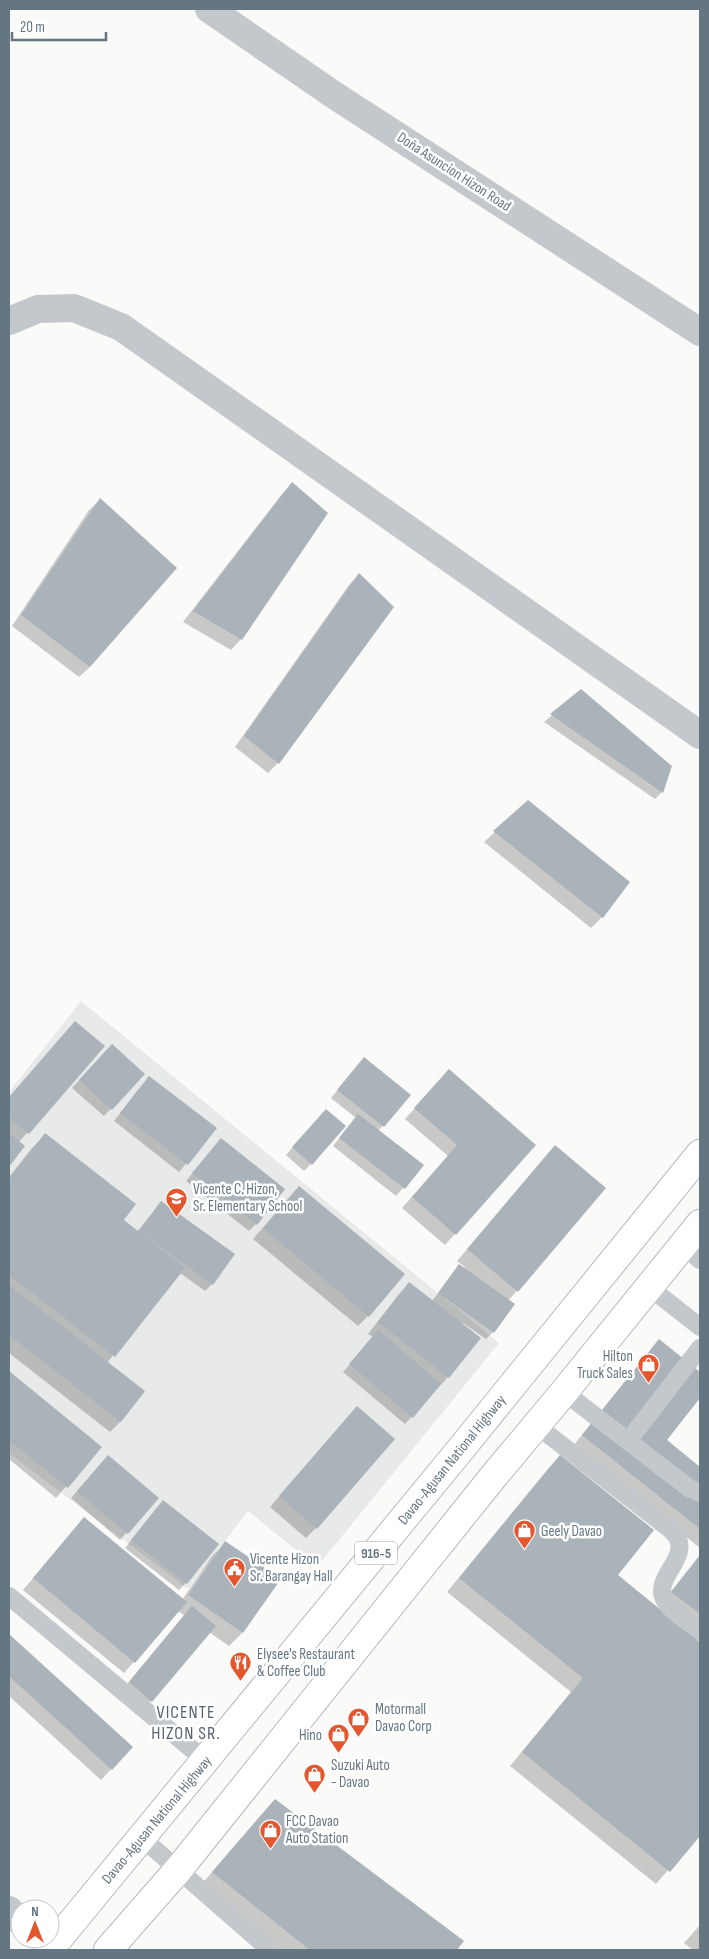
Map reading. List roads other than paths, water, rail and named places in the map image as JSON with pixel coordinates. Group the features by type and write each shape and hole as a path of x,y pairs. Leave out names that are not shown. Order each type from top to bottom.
{"main road":[{"name":"Davao-Agusan National Highway","path":"60,1932 206,1761 700,1154"},
{"name":"916-5","path":"112,1949 178,1870 492,1476 564,1392 649,1287 692,1253 700,1224"}],"street":[{"name":"Doña Asuncion Hizon Road","path":"209,9 334,95 700,332"},
{"path":"9,321 38,309 74,308 121,327 700,735"}],"lane":[{"path":"649,1287 700,1328"},
{"path":"628,1441 700,1348"},
{"path":"564,1392 690,1488 700,1493"},
{"path":"536,1425 671,1530 678,1539 680,1551 664,1581 662,1591 664,1600 672,1609 700,1630"},
{"path":"9,1596 206,1761"},
{"path":"142,1838 270,1950"}],"place":[{"name":"Vicente C. Hizon, Sr. Elementary School","path":"177,1217"},
{"name":"Hilton Truck Sales","path":"649,1384"},
{"name":"Geely Davao","path":"525,1550"},
{"name":"Vicente Hizon Sr. Barangay Hall","path":"234,1587"},
{"name":"Elysee's Restaurant & Coffee Club","path":"241,1682"},
{"name":"Motormall Davao Corp","path":"359,1737"},
{"name":"Hino","path":"338,1754"},
{"name":"Suzuki Auto - Davao","path":"315,1793"},
{"name":"FCC Davao Auto Station","path":"270,1849"}],"district":[{"name":"VICENTE HIZON SR.","path":"186,1722"}]}
